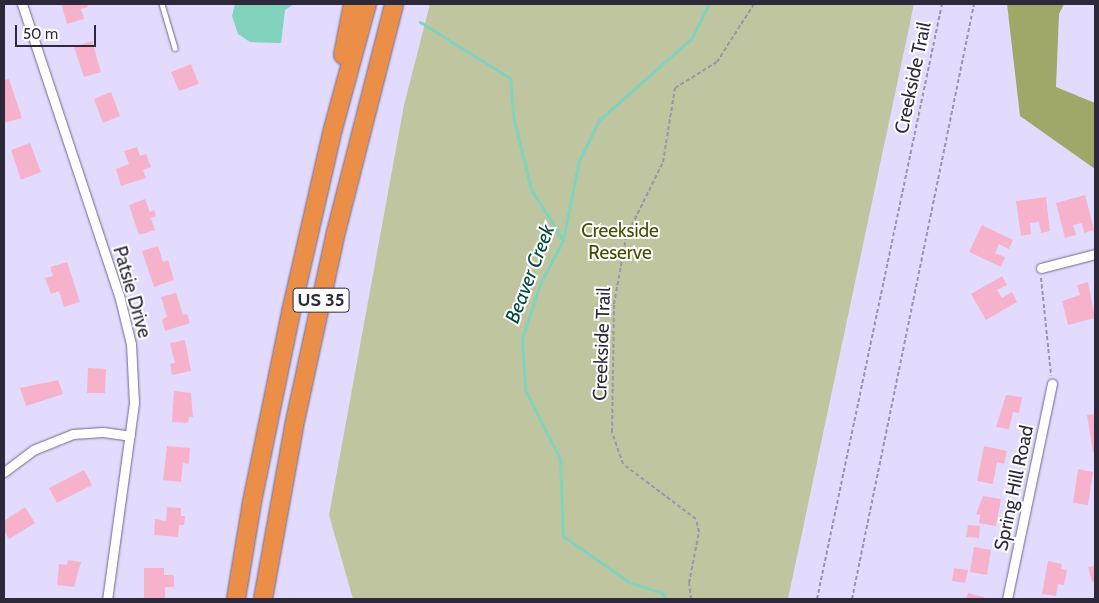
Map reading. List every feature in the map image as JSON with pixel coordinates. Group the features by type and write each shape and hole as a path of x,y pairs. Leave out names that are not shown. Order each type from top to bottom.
{"highway":[{"path":"333,129 353,4"},
{"name":"US 35","path":"236,599 256,483 333,129 367,4"},
{"name":"US 35","path":"263,599 294,426 335,236 394,4"}],"street":[{"name":"Patsie Drive","path":"22,4 125,315 134,384 130,436 107,599"},
{"path":"1040,268 1095,254"},
{"name":"Spring Hill Road","path":"1007,599 1052,384"},
{"path":"4,472 33,450 64,437 90,432 130,436"}],"lane":[{"path":"162,4 175,48"}],"path":[{"name":"Creekside Trail","path":"691,599 689,583 699,532 696,519 623,464 612,432 614,304 626,237 663,162 675,88 717,62 754,4"},
{"name":"Creekside Trail","path":"817,599 942,4"},
{"path":"852,599 974,4"},
{"path":"1040,268 1052,384"}],"green space":[{"name":"Creekside Reserve","path":"430,4 914,4 788,599 353,599 329,515 404,105"}],"shaded area":[{"path":"235,4 294,4 285,10 281,43 250,42 238,34 232,16"},
{"path":"1007,4 1064,4 1059,14 1056,87 1095,103 1095,169 1020,116"}],"building":[{"path":"61,4 87,4 88,7 81,9 84,19 67,24"},
{"path":"92,41 101,72 84,77 74,47"},
{"path":"191,64 199,84 179,91 171,72"},
{"path":"9,79 22,118 4,123 4,80"},
{"path":"111,92 120,116 103,123 94,99"},
{"path":"30,143 41,172 21,180 11,150"},
{"path":"137,147 140,156 146,154 151,167 143,170 146,178 121,186 116,169 129,164 124,151"},
{"path":"1085,195 1094,230 1084,233 1082,223 1073,225 1076,235 1065,238 1056,203"},
{"path":"1046,197 1050,231 1041,233 1039,222 1030,223 1031,234 1021,236 1016,201"},
{"path":"145,199 150,212 154,210 156,216 151,218 155,230 139,235 129,205"},
{"path":"982,225 1013,240 1009,249 999,244 995,253 1005,257 1001,267 969,252"},
{"path":"158,246 163,262 168,260 174,280 154,287 142,251"},
{"path":"67,262 80,302 64,307 59,291 51,294 45,278 53,276 50,267"},
{"path":"1002,276 1007,285 997,290 1002,298 1012,292 1017,302 986,320 971,294"},
{"path":"1088,282 1095,318 1068,325 1062,301 1080,295 1077,285"},
{"path":"176,293 183,315 187,314 190,323 165,331 162,319 167,317 161,297"},
{"path":"185,340 191,371 172,375 170,364 175,363 170,343"},
{"path":"88,368 106,369 105,393 87,393"},
{"path":"58,380 63,394 26,406 20,388"},
{"path":"174,391 191,393 193,417 189,417 188,423 172,422"},
{"path":"1006,395 1022,397 1019,413 1013,412 1009,429 996,427"},
{"path":"1095,414 1095,452 1093,452 1087,415"},
{"path":"167,446 190,448 189,464 183,463 181,482 163,480"},
{"path":"984,446 1007,451 1004,464 997,462 993,484 977,481"},
{"path":"1078,469 1093,472 1088,505 1073,503"},
{"path":"84,470 92,485 57,503 49,488"},
{"path":"983,496 1001,499 996,526 979,523 980,515 976,514"},
{"path":"25,507 35,523 9,539 4,531 4,521"},
{"path":"167,507 181,508 181,516 185,516 184,525 179,525 178,537 154,535 155,519 166,521"},
{"path":"968,525 980,526 979,538 966,537"},
{"path":"974,547 991,550 987,575 970,572"},
{"path":"68,560 81,562 74,587 57,585 59,564 67,565"},
{"path":"1048,561 1062,564 1061,569 1067,570 1064,585 1058,584 1056,596 1042,594"},
{"path":"1095,566 1095,581 1092,582 1088,567"},
{"path":"144,568 164,568 164,575 174,575 174,587 165,587 165,599 144,599"},
{"path":"954,568 968,570 965,583 952,581"},
{"path":"968,593 984,597 983,599 966,599"}],"waterway":[{"name":"Beaver Creek","path":"667,599 662,593 629,582 563,536 560,459 525,390 522,338 540,284 563,240 579,161 599,120 691,39 709,4"},
{"path":"420,22 510,78 513,116 531,189 563,240"}]}
